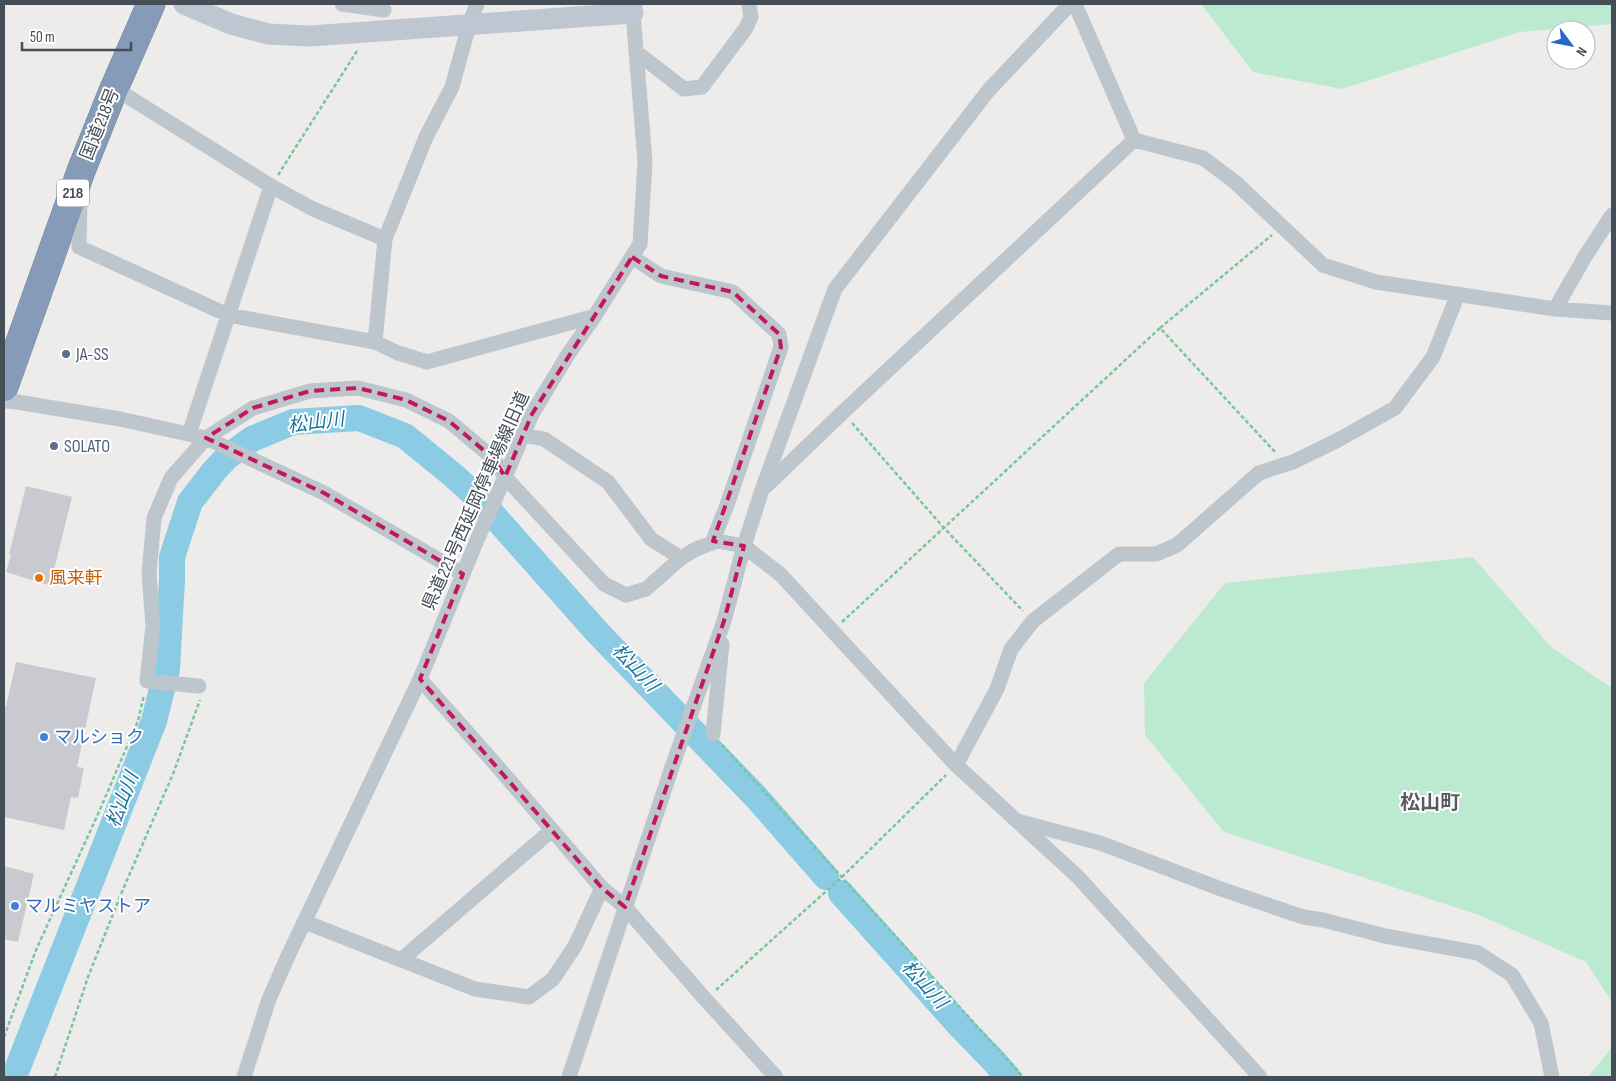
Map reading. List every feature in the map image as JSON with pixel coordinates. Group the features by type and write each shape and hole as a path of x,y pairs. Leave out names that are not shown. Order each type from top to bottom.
{"highway":[{"name":"国道218号","path":"4,386 81,171 113,90 151,4"}],"street":[{"path":"184,4 231,24 268,34 310,36 469,25 634,8"},
{"path":"342,4 386,7 370,31"},
{"path":"375,342 385,239 426,137 452,87 469,25 477,4"},
{"path":"636,52 684,89 702,87 746,28 752,17 749,4"},
{"path":"569,1077 673,764 724,621 744,546 762,490 835,289 988,91 1070,4"},
{"path":"1075,4 1134,140"},
{"name":"県道221号西延岡停車場線旧道","path":"244,1077 270,999 420,679 476,540 506,477 532,414 567,356 595,316 640,244 645,162 634,8"},
{"path":"113,90 119,90 271,186 313,209 385,239"},
{"path":"762,490 1134,140"},
{"path":"1134,140 1204,158 1235,182 1323,265 1376,282 1555,308 1612,313"},
{"path":"81,171 79,247 228,315 375,342 398,353 427,362 595,316"},
{"path":"189,434 271,186"},
{"path":"1555,308 1612,215"},
{"path":"632,257 661,276 734,292 780,334 781,347 727,505 712,543"},
{"path":"956,765 996,689 1011,649 1033,621 1119,554 1156,554 1176,546 1259,473 1287,464 1338,440 1395,408 1433,357 1458,294"},
{"path":"199,686 148,681 153,626 149,574 154,518 171,478 206,438 253,408 310,391 358,388 406,400 449,421 494,458 506,477 604,584 626,595 646,589 681,558 696,549 717,542 744,546 782,575 956,765 1078,877 1260,1077"},
{"path":"4,401 120,419 206,438 324,493 463,574"},
{"path":"523,434 544,439 608,482 650,539 681,558"},
{"path":"713,734 724,621"},
{"path":"420,679 602,888 625,907 776,1077"},
{"path":"1017,821 1100,843 1220,889 1303,917 1323,920 1385,936 1478,953 1512,975 1541,1023 1552,1077"},
{"path":"402,960 552,830"},
{"path":"305,922 475,989 529,997 553,978 575,946 602,888"}],"path":[{"path":"271,186 370,31"},
{"path":"832,631 1160,328 1282,226"},
{"path":"1160,328 1287,464"},
{"path":"842,413 944,528 1033,621"},
{"path":"4,1037 36,950 138,721 148,681"},
{"path":"54,1077 88,976 190,728 200,700 199,686"},
{"path":"713,734 1023,1077"},
{"path":"705,999 842,877 956,765"}],"highlighted area":[{"path":"632,257 661,276 733,292 779,334 781,347 713,541 744,546 724,621 625,907 602,888 420,679 463,574 324,493 206,438 253,408 310,391 358,388 406,400 449,421 494,459 505,477 532,414"}],"green space":[{"path":"1201,4 1612,4 1612,24 1596,25 1596,20 1546,20 1546,30 1520,32 1342,89 1253,72"},
{"path":"1473,557 1551,647 1609,686 1612,685 1612,1002 1586,962 1479,915 1224,832 1145,735 1144,683 1225,583"},
{"path":"1612,1047 1612,1077 1588,1077"}],"building":[{"path":"26,486 72,497 55,566 48,585 6,572"},
{"name":"マルショク","path":"16,662 96,678 77,767 84,768 78,798 71,797 64,830 4,817 4,706 6,706"},
{"name":"マルミヤストア","path":"4,866 34,874 18,942 4,939"}],"waterway":[{"name":"松山川","path":"14,1077 154,721 167,669 172,557 190,502 227,457 252,439 293,422 359,418 405,436 454,476 478,498 598,633 757,798 826,877"},
{"name":"松山川","path":"841,893 1008,1077"}],"place":[{"name":"JA-SS","path":"66,354"},
{"name":"SOLATO","path":"54,446"},
{"name":"風来軒","path":"39,578"},
{"name":"マルショク","path":"44,737"},
{"name":"マルミヤストア","path":"15,906"}],"district":[{"name":"松山町","path":"1430,803"}]}
